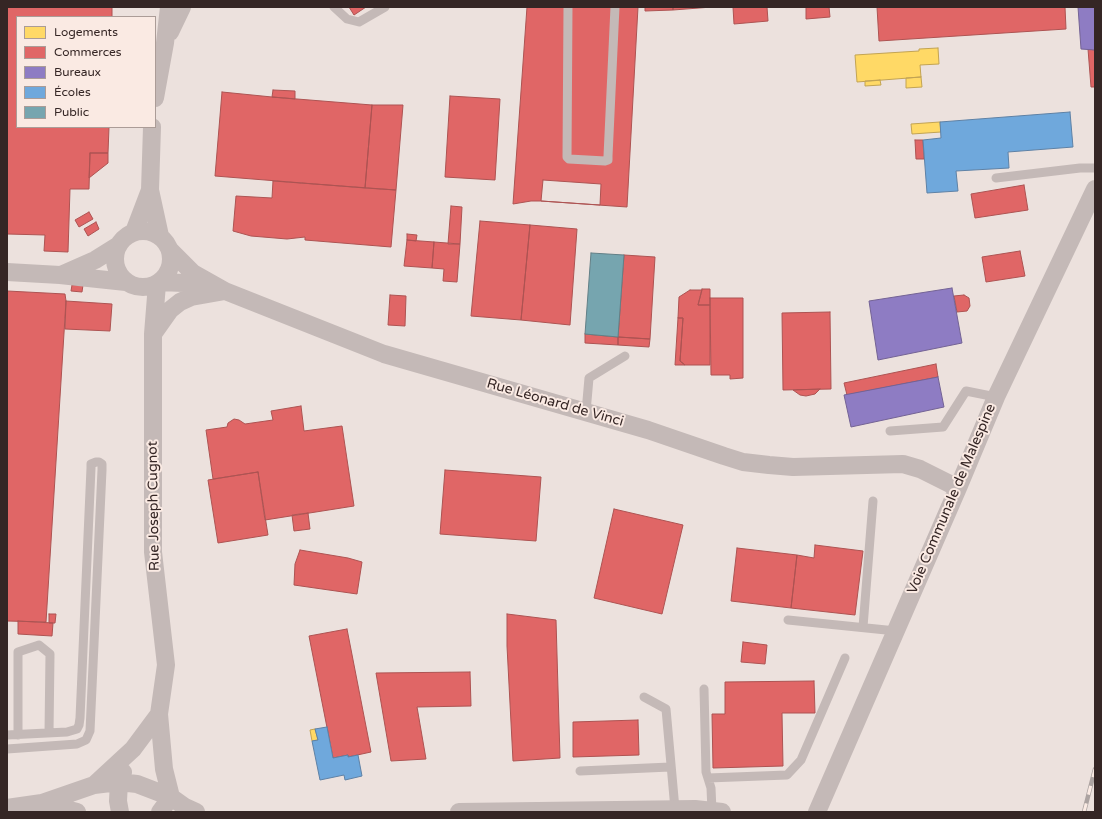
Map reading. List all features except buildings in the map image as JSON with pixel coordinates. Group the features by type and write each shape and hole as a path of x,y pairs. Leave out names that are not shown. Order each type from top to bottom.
{"street":[{"path":"156,92 165,43 169,7"},
{"path":"165,43 182,7"},
{"path":"152,128 150,190 171,262 167,274 158,283"},
{"name":"Voie Communale de Malespine","path":"817,812 996,397 1095,189"},
{"path":"134,232 150,190"},
{"path":"60,275 95,260 134,232 152,232 165,243"},
{"name":"Rue Léonard de Vinci","path":"165,243 193,273 226,291 384,354 648,430 743,462 808,467 903,464 920,468 958,488"},
{"path":"119,244 114,260 116,268 120,276 132,284"},
{"path":"7,272 60,275 148,287 158,283 184,283 226,291"},
{"name":"Rue Joseph Cugnot","path":"158,283 153,327 153,552 166,665 159,714 164,769 171,797"},
{"name":"Rue Joseph Cugnot","path":"132,284 153,327"},
{"path":"153,327 159,324 170,310 180,302 191,297 226,291"},
{"name":"Rue Joseph Cugnot","path":"94,785 133,749 159,714"},
{"name":"Rue Joseph Cugnot","path":"119,782 133,749"},
{"path":"119,782 118,801 120,812"},
{"path":"7,808 42,803 94,785 119,782 137,784 171,797 185,807 196,812"},
{"path":"160,812 171,797"},
{"path":"42,803 77,812"},
{"path":"459,812 695,809 717,811"}],"lane":[{"path":"334,7 347,19 359,22 385,7"},
{"path":"568,7 567,157 570,160 604,161 608,160 615,7"},
{"path":"996,178 1080,168 1095,168"},
{"path":"586,412 589,378 625,356"},
{"path":"890,431 943,427 966,392 996,397"},
{"path":"7,735 67,732 77,729 80,718 91,468 92,464 99,462 102,464 102,470 90,731 86,740 77,744 7,749"},
{"path":"863,627 873,501"},
{"path":"788,620 896,631"},
{"path":"18,735 18,652 39,645 50,654 49,733"},
{"path":"708,778 787,775 801,760 845,658"},
{"path":"704,689 706,772 717,811"},
{"path":"644,697 666,708 670,767 675,810"},
{"path":"580,770 670,767"}],"railway":[{"path":"1084,812 1095,769"}]}
